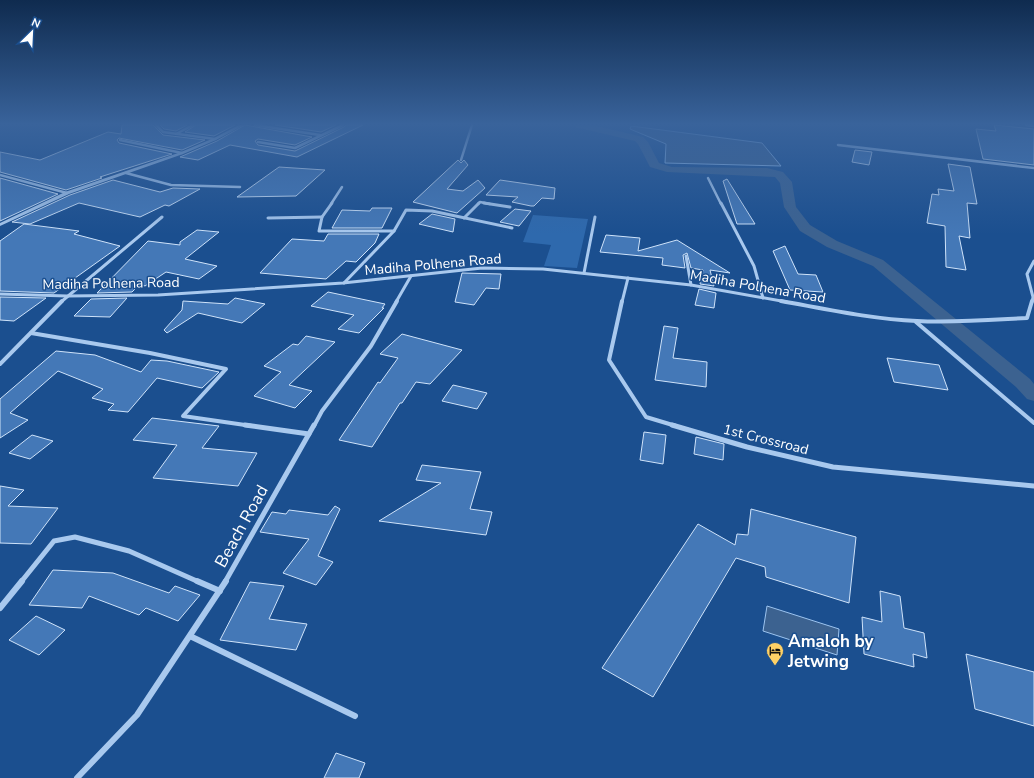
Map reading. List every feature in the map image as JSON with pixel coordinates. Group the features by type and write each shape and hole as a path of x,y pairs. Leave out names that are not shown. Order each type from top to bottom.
{"street":[{"path":"0,225 67,193 159,161"},
{"path":"977,161 1034,168"},
{"path":"126,173 171,185 240,187"},
{"path":"0,175 11,176 67,193"},
{"path":"708,178 754,266 763,298"},
{"path":"342,187 322,217 319,231 394,231"},
{"path":"464,218 480,202 510,207"},
{"path":"343,283 394,231 406,210 432,211 512,228"},
{"path":"0,364 67,296 162,217"},
{"path":"268,218 322,217"},
{"path":"584,273 595,217"},
{"path":"686,256 690,285"},
{"name":"Madiha Polhena Road","path":"0,294 67,296 158,295 343,283 482,268 543,269 690,285 860,315 916,321 960,322 1027,318 1033,297 1027,274 1034,261"},
{"name":"Beach Road","path":"77,778 137,715 220,591 322,411 371,346 411,276"},
{"name":"1st Crossroad","path":"628,278 617,320 609,360 646,417 747,447 833,467 1034,486"},
{"path":"916,321 1034,423"},
{"path":"31,333 150,353 226,369 183,416 309,434"},
{"path":"0,608 54,541 75,537 129,551 220,591"},
{"path":"190,636 356,716"}],"shaded area":[{"path":"665,161 777,161 781,166 665,163"},
{"path":"533,215 588,219 577,268 544,266 551,245 523,242"},
{"path":"767,606 839,629 837,655 763,631"}],"building":[{"path":"0,161 149,161 66,190 0,172"},
{"path":"457,161 461,163 465,161 468,165 447,189 463,191 478,180 485,188 457,213 413,202"},
{"path":"852,161 870,161 869,165"},
{"path":"1003,161 1034,161 1034,165"},
{"path":"948,164 970,167 977,204 967,203 970,238 959,236 966,270 946,267 945,226 927,223 932,194 939,195 938,189 954,191"},
{"path":"279,167 325,170 296,196 237,197"},
{"path":"0,178 58,194 0,221"},
{"path":"727,179 755,224 737,224 723,181"},
{"path":"113,180 160,192 173,188 200,189 169,206 165,205 140,217 79,203 30,224 12,222 70,195"},
{"path":"500,180 555,188 554,199 542,198 534,206 531,206 512,202 518,197 486,195"},
{"path":"372,208 392,208 382,228 332,228 342,210 370,211"},
{"path":"515,209 531,211 519,226 500,222"},
{"path":"432,214 455,219 453,232 419,224"},
{"path":"24,224 79,231 74,234 120,246 54,293 0,291 0,241"},
{"path":"197,230 219,232 185,259 217,266 199,279 166,272 145,286 140,284 132,292 97,293 148,241 180,245 180,242"},
{"path":"328,234 379,234 375,243 356,262 346,261 326,279 260,273 292,239 324,241"},
{"path":"606,235 640,238 638,251 677,240 730,273 710,270 714,286 700,284 703,270 691,268 687,253 683,255 685,268 662,265 663,258 600,252"},
{"path":"785,246 798,274 816,275 823,292 790,290 773,251"},
{"path":"462,273 501,274 499,289 486,288 474,305 455,302"},
{"path":"699,289 716,293 714,308 695,305"},
{"path":"328,292 385,304 382,308 384,308 359,333 338,329 354,315 311,306"},
{"path":"0,297 46,298 14,321 0,320"},
{"path":"127,298 110,317 74,316 91,299"},
{"path":"235,298 265,304 242,323 198,313 167,333 164,330 182,310 183,301 228,304"},
{"path":"664,326 678,328 673,358 707,362 706,387 655,380"},
{"path":"402,334 462,350 430,384 416,382 402,403 400,403 372,447 339,440 378,382 380,383 398,358 380,354"},
{"path":"306,336 335,342 289,385 312,391 295,408 254,396 281,372 264,366 293,344 298,345"},
{"path":"56,351 95,355 141,372 151,360 167,361 219,372 202,388 157,378 128,412 108,410 114,404 92,398 103,389 58,371 10,413 28,420 0,438 0,399"},
{"path":"887,358 939,365 948,390 894,382"},
{"path":"453,385 487,393 477,409 442,401"},
{"path":"152,418 219,426 202,448 257,453 238,486 153,478 177,445 133,440"},
{"path":"644,432 666,435 663,464 640,460"},
{"path":"32,435 53,441 30,459 9,453"},
{"path":"696,437 724,444 723,460 694,454"},
{"path":"422,465 481,472 470,509 492,512 486,535 379,521 441,483 416,480"},
{"path":"0,486 24,490 8,506 58,508 31,544 0,543"},
{"path":"335,506 340,509 318,556 333,562 316,585 283,573 309,539 260,532 272,512 286,514 289,510 328,515"},
{"path":"751,509 856,537 849,603 766,577 765,567 736,558 653,697 602,668 698,524 735,545 737,534 748,535"},
{"path":"53,570 113,573 169,593 175,586 200,595 178,621 146,608 139,615 89,596 82,608 29,605"},
{"path":"250,582 284,586 269,619 307,624 296,650 220,640"},
{"path":"880,591 900,596 904,628 924,633 927,658 913,654 914,667 864,654 862,617 882,622"},
{"path":"36,616 65,630 39,655 9,640"},
{"path":"966,654 1034,672 1034,726 975,709"},
{"path":"336,753 365,763 359,778 324,778"}],"waterway":[{"path":"652,161 654,165 671,170 767,172 779,174 786,182 790,207 805,228 832,244 878,263 1023,383 1034,395"}],"place":[{"name":"Amaloh by Jetwing","path":"775,666"}]}
